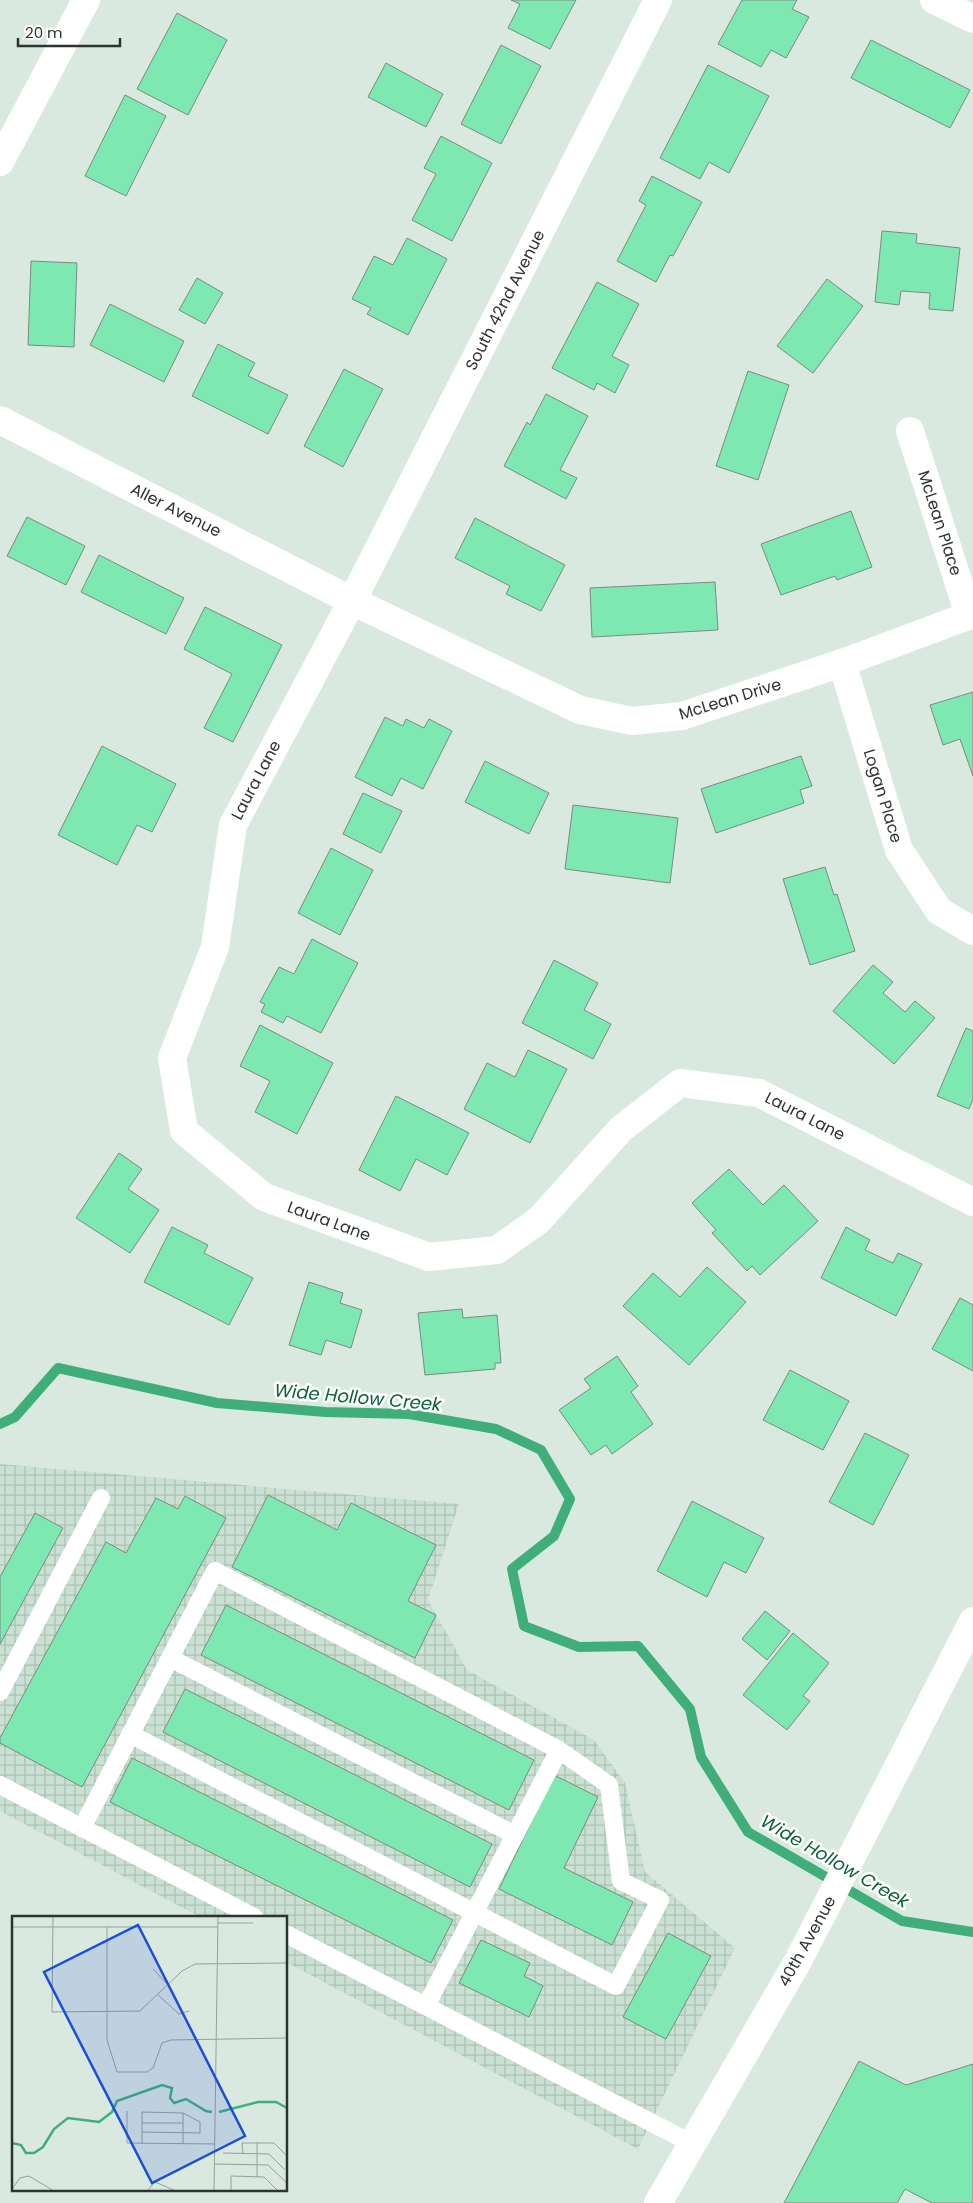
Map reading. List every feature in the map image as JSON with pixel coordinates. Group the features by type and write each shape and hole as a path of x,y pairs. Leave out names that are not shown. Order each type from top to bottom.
{"street":[{"path":"0,162 86,0"},
{"name":"South 42nd Avenue","path":"352,601 658,0"},
{"path":"934,0 973,19"},
{"name":"Aller Avenue","path":"0,420 352,601"},
{"name":"McLean Place","path":"910,430 971,615"},
{"name":"McLean Drive","path":"352,601 580,710 632,721 682,716 842,664 971,615"},
{"name":"Laura Lane","path":"352,601 233,825 215,947 172,1058 184,1131 264,1196 429,1257 497,1250 539,1220 621,1129 680,1083 759,1093 973,1202"},
{"name":"Logan Place","path":"842,664 899,850 939,911 973,931"},
{"name":"40th Avenue","path":"658,2203 798,1961 973,1621"}],"lane":[{"path":"0,1692 101,1498"},
{"path":"82,1828 130,1734 215,1571 559,1750 609,1785 621,1881 660,1900 616,1986 130,1734"},
{"path":"170,1658 515,1836"},
{"path":"426,2006 559,1750"},
{"path":"0,1785 252,1916"},
{"path":"288,1935 691,2143"}],"shaded area":[{"path":"0,1464 459,1504 428,1600 467,1670 594,1740 625,1783 645,1872 735,1948 638,2149 288,1963 288,1916 198,1916 0,1811"}],"building":[{"path":"511,0 576,0 550,49 508,28 520,4"},
{"path":"742,0 797,0 792,9 809,17 786,58 771,50 761,67 718,44"},
{"path":"177,13 227,40 188,115 137,89"},
{"path":"871,40 970,90 950,128 851,78"},
{"path":"501,45 541,66 501,144 461,124"},
{"path":"386,63 443,94 426,127 368,97"},
{"path":"708,65 769,96 729,173 709,162 700,179 660,158"},
{"path":"125,95 166,116 126,196 85,176"},
{"path":"441,136 492,163 452,241 412,220 436,174 424,168"},
{"path":"652,176 702,202 673,256 670,255 656,282 617,261 646,205 639,201"},
{"path":"882,231 917,234 916,243 960,248 953,311 929,309 930,293 901,291 899,305 875,302"},
{"path":"407,238 447,259 408,335 367,314 371,308 352,299 374,256 393,265"},
{"path":"31,261 77,263 74,347 28,345"},
{"path":"197,278 223,293 205,324 179,310"},
{"path":"827,279 863,306 813,373 777,346"},
{"path":"597,282 639,304 612,356 629,365 615,393 597,383 594,390 552,368"},
{"path":"110,304 184,341 164,382 90,345"},
{"path":"218,344 255,363 248,376 288,395 268,434 192,396"},
{"path":"344,369 383,389 343,467 304,446"},
{"path":"748,371 789,385 758,480 716,466"},
{"path":"546,394 588,416 560,470 577,478 566,499 504,466 527,422 530,425"},
{"path":"851,511 872,567 837,580 835,576 781,595 761,544"},
{"path":"27,517 85,546 66,585 7,556"},
{"path":"475,518 565,565 541,611 506,594 510,586 455,558"},
{"path":"99,555 184,598 166,634 81,592"},
{"path":"715,582 718,630 592,637 590,588"},
{"path":"205,607 282,645 233,742 204,728 232,674 184,649"},
{"path":"973,692 973,776 960,739 943,745 930,705"},
{"path":"385,717 403,726 406,719 424,728 429,719 452,731 423,789 401,778 392,796 355,777"},
{"path":"102,746 176,784 152,832 137,825 117,865 58,835"},
{"path":"801,756 812,786 800,790 804,803 716,833 701,789"},
{"path":"485,761 549,793 529,834 465,802"},
{"path":"363,793 402,811 381,853 343,834"},
{"path":"573,805 678,818 670,883 565,869"},
{"path":"331,848 373,870 340,935 298,913"},
{"path":"825,867 834,895 837,894 855,951 810,965 783,879"},
{"path":"312,939 358,963 321,1033 287,1016 283,1023 261,1012 265,1004 260,1002 279,967 294,974"},
{"path":"554,960 598,983 584,1010 611,1024 593,1059 522,1023"},
{"path":"873,965 893,982 883,993 905,1012 915,1001 935,1018 894,1064 833,1011"},
{"path":"260,1025 333,1063 297,1134 255,1112 270,1081 240,1066"},
{"path":"966,1028 973,1031 973,1099 969,1109 937,1096"},
{"path":"528,1050 567,1069 530,1143 464,1109 487,1063 515,1077"},
{"path":"396,1096 469,1133 447,1175 416,1159 400,1191 359,1170"},
{"path":"119,1153 142,1169 128,1189 159,1210 130,1253 76,1218"},
{"path":"729,1169 763,1205 784,1185 818,1221 760,1275 752,1266 747,1271 712,1233 716,1230 692,1203"},
{"path":"172,1227 208,1245 204,1253 253,1278 229,1325 144,1282"},
{"path":"846,1227 870,1240 865,1250 893,1263 898,1253 922,1264 896,1316 821,1278"},
{"path":"707,1267 746,1302 689,1365 623,1306 653,1273 680,1297"},
{"path":"309,1282 343,1293 340,1303 362,1310 351,1348 326,1340 321,1355 289,1345"},
{"path":"960,1298 973,1305 973,1371 932,1349"},
{"path":"462,1309 463,1318 497,1315 501,1363 495,1363 495,1369 425,1375 418,1313"},
{"path":"617,1356 638,1386 631,1392 653,1424 612,1454 606,1445 591,1455 559,1410 591,1388 584,1379"},
{"path":"790,1370 849,1401 823,1450 763,1420"},
{"path":"865,1433 909,1455 873,1525 829,1502"},
{"path":"268,1495 337,1530 351,1503 436,1545 408,1601 436,1615 415,1658 232,1567"},
{"path":"185,1496 226,1518 82,1787 0,1743 0,1738 106,1542 126,1553 156,1498 178,1509"},
{"path":"692,1501 764,1538 746,1573 724,1562 707,1597 657,1571"},
{"path":"35,1513 63,1528 0,1644 0,1577"},
{"path":"226,1605 534,1760 509,1810 201,1655"},
{"path":"765,1611 790,1631 767,1660 742,1639"},
{"path":"793,1633 829,1663 803,1696 810,1701 787,1730 743,1695"},
{"path":"185,1689 492,1844 470,1887 163,1732"},
{"path":"132,1758 453,1920 431,1963 110,1802"},
{"path":"554,1775 598,1797 564,1868 633,1902 612,1945 499,1889"},
{"path":"668,1933 711,1956 666,2039 623,2017"},
{"path":"481,1940 530,1963 524,1976 543,1986 529,2017 459,1983"},
{"path":"859,2061 906,2085 973,2064 973,2203 932,2203 905,2189 897,2203 784,2203"}],"waterway":[{"name":"Wide Hollow Creek","path":"0,1424 15,1417 58,1368 217,1403 325,1412 409,1414 496,1429 541,1450 570,1499 554,1536 512,1569 524,1626 579,1647 638,1646 690,1709 701,1757 748,1832 902,1921 973,1932"}]}
